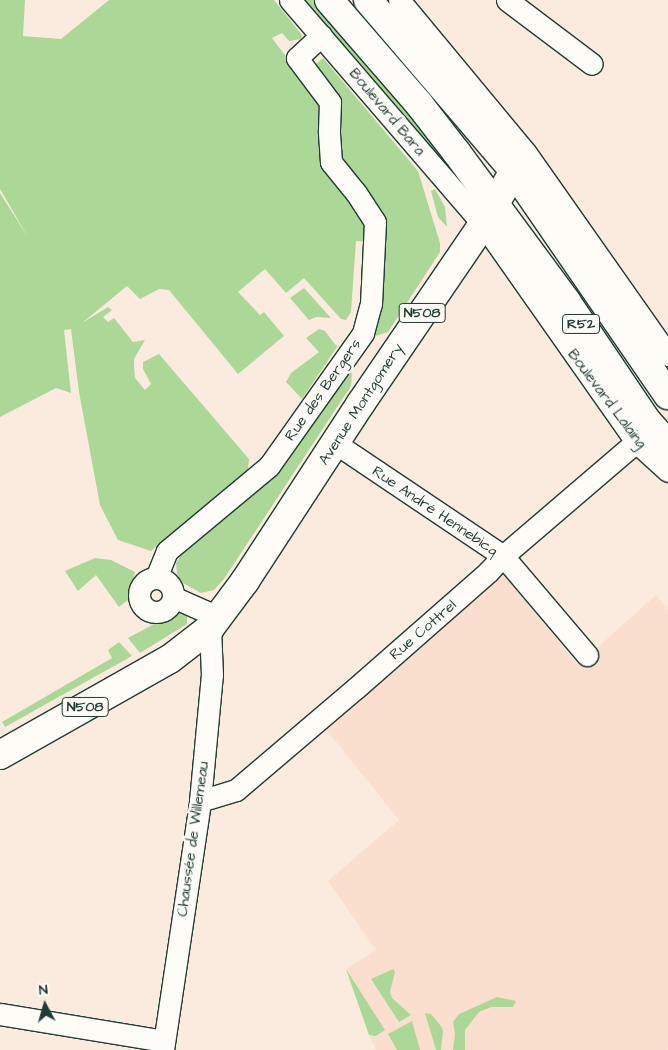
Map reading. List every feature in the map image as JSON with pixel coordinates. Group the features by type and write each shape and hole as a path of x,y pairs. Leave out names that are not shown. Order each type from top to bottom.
{"main road":[{"name":"Boulevard Bara","path":"329,0 419,104 504,188"},
{"name":"R52","path":"368,0 465,113 504,188 666,392"},
{"name":"Avenue Montgomery","path":"214,622 250,574 504,188"},
{"name":"Boulevard Lalaing","path":"504,188 566,301 647,421 668,444"},
{"name":"N508","path":"0,755 170,659 214,622"}],"street":[{"name":"Boulevard Bara","path":"290,0 321,36 504,188"},
{"path":"399,0 504,188 668,355"},
{"path":"507,0 592,64"},
{"name":"Rue des Bergers","path":"156,578 166,551 270,466 363,333 371,304 375,222 356,193 331,162 330,102 297,58 321,36"},
{"name":"Boulevard Lalaing","path":"504,188 636,442 668,471"},
{"name":"Rue Cottrel","path":"200,801 236,790 488,572 502,556 636,442"},
{"name":"Rue André Hennebicq","path":"335,443 502,556 587,656"},
{"path":"156,578 167,582 173,592 173,598 168,607 158,612 143,607 138,596 146,581 156,578"},
{"path":"173,598 214,622"},
{"name":"Chaussée de Willemeau","path":"164,1045 200,801 212,675 214,622"},
{"path":"0,1014 164,1045"}],"shaded area":[{"path":"501,571 578,665 656,595 668,610 668,1049 376,1050 370,1038 346,969 376,950 328,881 399,820 325,728"}],"green space":[{"path":"0,0 25,0 23,36 61,39 109,0 274,0 302,35 301,39 289,41 282,33 272,38 322,104 321,149 365,216 369,242 356,241 351,312 346,320 341,319 304,278 286,293 265,269 238,292 260,315 264,312 284,336 238,374 169,290 159,289 140,299 127,286 82,323 108,307 112,310 103,317 108,322 114,318 133,342 145,340 134,359 134,366 135,378 145,390 151,384 143,369 143,362 159,354 249,459 248,470 151,551 118,540 100,505 79,392 71,329 64,330 71,393 56,388 0,417 0,193 28,237 0,189"},
{"path":"302,0 314,0 452,165 446,170"},
{"path":"323,58 418,171 440,243 440,252 388,332 376,336 355,363 351,386 224,579 214,590 201,593 181,582 177,574 176,563 183,552 181,549 341,373 382,246 343,166 315,65"},
{"path":"435,189 445,207 447,227 438,217 431,191"},
{"path":"304,288 331,318 316,317 309,320 290,298"},
{"path":"319,329 325,331 337,347 302,399 286,382 291,373 319,352 306,338"},
{"path":"95,558 111,560 135,572 128,600 119,607 96,575 78,591 65,571"},
{"path":"180,610 187,616 187,624 140,653 128,638"},
{"path":"119,642 132,656 5,727 2,722 112,658 108,650"},
{"path":"346,969 385,1030 376,1036 369,1035"},
{"path":"393,969 395,972 390,992 392,998 411,1015 399,1022 371,979"},
{"path":"497,997 516,1001 513,1007 491,1007 479,1012 465,1030 465,1050 453,1050 455,1034 453,1022 459,1014"},
{"path":"425,1013 431,1014 441,1026 443,1031 441,1050 436,1050"},
{"path":"412,1021 420,1050 397,1050 388,1034"}]}
